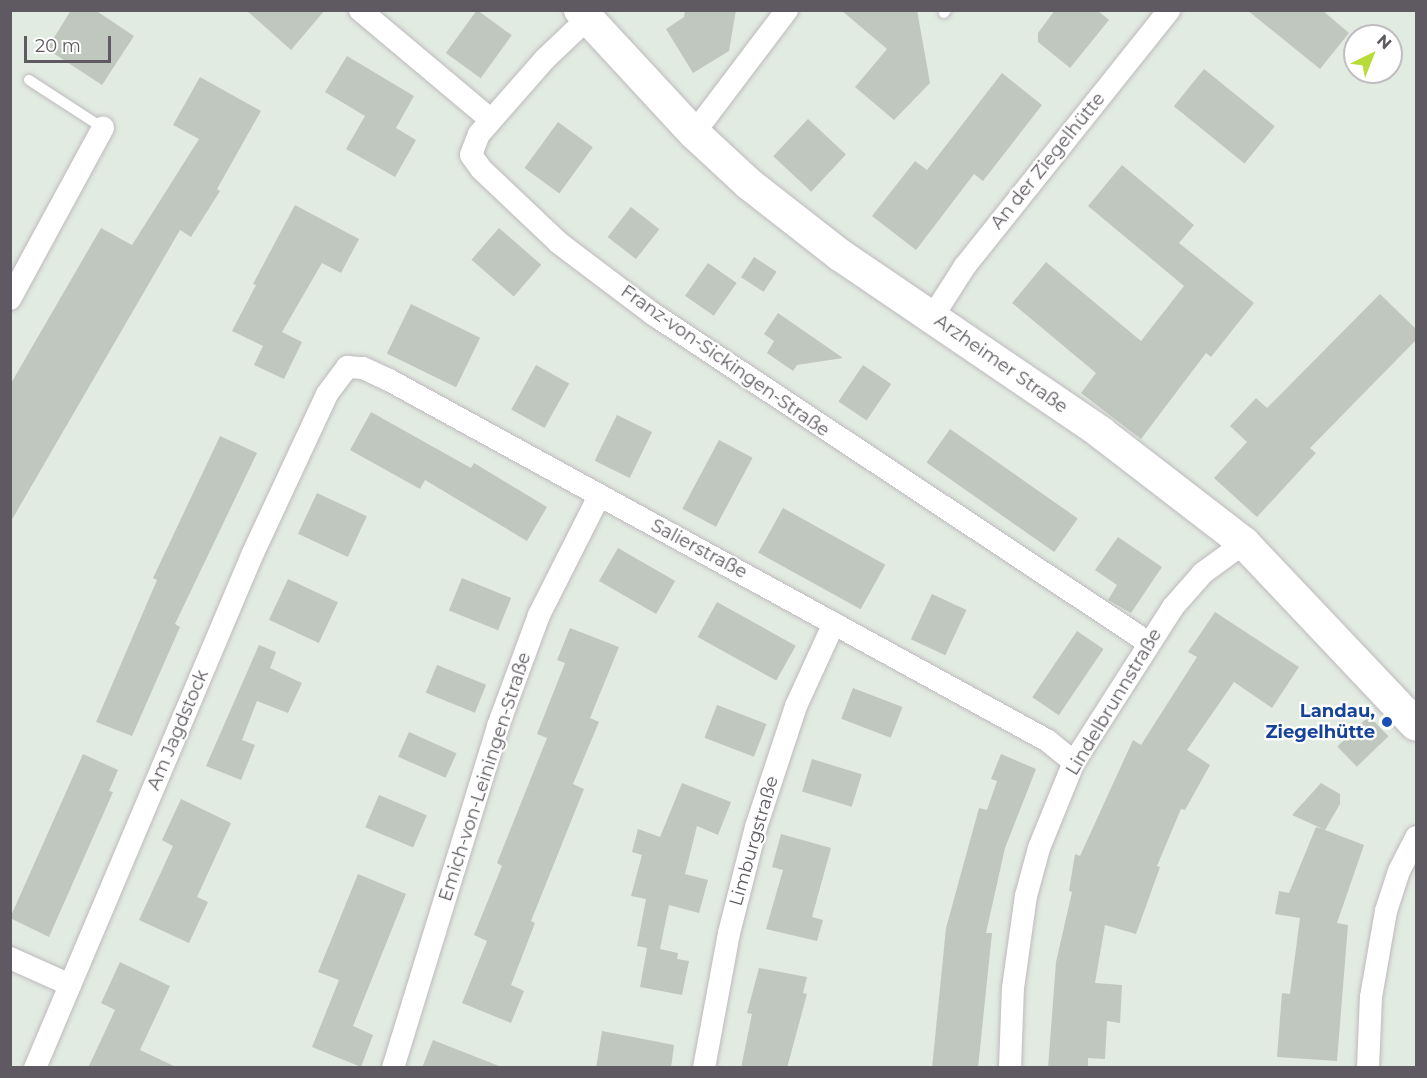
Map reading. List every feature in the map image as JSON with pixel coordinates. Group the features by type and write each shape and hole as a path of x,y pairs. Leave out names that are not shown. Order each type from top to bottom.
{"street":[{"path":"360,10 490,119"},
{"path":"694,132 787,10"},
{"name":"An der Ziegelhütte","path":"933,316 965,266 1169,10"},
{"name":"Franz-von-Sickingen-Straße","path":"583,15 490,119 474,143 471,155 560,243 663,321 1149,643"},
{"name":"Arzheimer Straße","path":"583,15 694,132 749,184 840,255 933,316 1100,432 1244,543 1416,724"},
{"path":"12,292 103,128"},
{"name":"Salierstraße","path":"327,394 347,367 363,368 1048,741 1074,762"},
{"name":"Am Jagdstock","path":"35,1068 221,627 327,394"},
{"name":"Emich-von-Leiningen-Straße","path":"393,1068 498,726 539,615 599,496"},
{"name":"Lindelbrunnstraße","path":"1010,1068 1013,988 1030,879 1047,826 1074,762 1149,643 1187,589 1244,543"},
{"name":"Limburgstraße","path":"704,1068 729,933 756,827 796,706 834,623"},
{"path":"1368,1068 1371,997 1386,911 1399,871 1416,837"},
{"path":"10,958 70,985"}],"lane":[{"path":"29,80 103,128"}],"building":[{"path":"71,10 95,10 134,36 102,85 47,49"},
{"path":"246,10 325,10 291,50"},
{"path":"477,10 512,35 481,78 446,53"},
{"path":"685,10 736,10 729,51 693,73 666,29 684,17"},
{"path":"841,10 917,10 930,83 894,120 855,87 887,49"},
{"path":"1055,10 1097,10 1109,20 1070,68 1038,42 1038,33"},
{"path":"1247,10 1322,10 1343,28 1343,40 1320,69"},
{"path":"347,56 414,96 396,128 416,140 395,177 346,149 365,116 325,92"},
{"path":"1204,69 1275,126 1245,164 1174,106"},
{"path":"1002,73 1042,105 983,181 974,174 916,250 872,216 915,161 927,170"},
{"path":"200,77 261,111 217,189 220,191 191,237 180,230 10,523 10,385 101,228 132,245 199,139 173,125"},
{"path":"808,119 846,154 811,192 773,156"},
{"path":"558,122 593,147 559,193 524,168"},
{"path":"1122,165 1194,225 1179,243 1254,303 1211,357 1206,353 1141,439 1081,393 1096,373 1012,303 1046,262 1141,341 1184,286 1088,206"},
{"path":"295,205 359,239 341,273 322,263 282,332 302,342 284,379 254,365 263,346 232,331 256,285 253,284"},
{"path":"631,207 659,229 636,259 608,237"},
{"path":"499,228 541,265 514,296 471,260"},
{"path":"754,257 777,272 764,292 741,277"},
{"path":"708,263 737,283 714,316 685,296"},
{"path":"1380,294 1416,329 1416,340 1310,448 1316,453 1257,517 1214,478 1247,442 1230,426 1256,398 1267,408"},
{"path":"411,304 480,338 456,387 387,353"},
{"path":"778,313 843,358 797,365 793,371 767,353 774,341 764,334"},
{"path":"536,365 569,383 545,428 511,410"},
{"path":"863,365 891,384 867,420 838,401"},
{"path":"371,412 471,468 474,463 547,507 527,541 425,480 420,489 350,450"},
{"path":"617,415 652,432 630,478 595,461"},
{"path":"950,429 1078,518 1054,552 926,463"},
{"path":"220,436 257,453 175,624 180,627 132,736 96,722 157,580 153,578"},
{"path":"719,440 753,458 716,527 682,509"},
{"path":"317,493 367,516 348,557 298,534"},
{"path":"783,508 885,565 861,609 758,553"},
{"path":"1118,537 1162,567 1131,613 1108,600 1117,585 1095,570"},
{"path":"618,548 675,581 656,614 599,581"},
{"path":"462,578 511,598 498,630 449,610"},
{"path":"288,579 338,602 319,643 269,620"},
{"path":"932,594 966,610 945,655 911,639"},
{"path":"717,602 796,646 776,681 698,637"},
{"path":"1215,612 1299,667 1272,708 1234,682 1187,750 1210,765 1185,810 1181,809 1157,866 1160,867 1136,934 1105,925 1095,983 1122,985 1120,1023 1107,1021 1105,1059 1088,1058 1088,1068 1048,1068 1056,962 1072,892 1069,891 1075,854 1080,856 1133,740 1141,745 1197,657 1188,652"},
{"path":"570,628 619,647 590,718 599,722 573,784 584,789 531,921 535,923 511,985 524,991 511,1023 462,1003 487,941 474,935 502,866 497,863 547,738 537,734 565,663 557,660"},
{"path":"1077,631 1104,649 1059,715 1032,697"},
{"path":"259,645 276,652 270,668 302,683 288,713 257,701 242,740 255,745 241,780 206,766"},
{"path":"437,665 486,685 475,713 426,693"},
{"path":"853,688 902,707 891,738 841,719"},
{"path":"717,705 766,724 754,757 704,738"},
{"path":"1369,716 1388,736 1357,767 1337,747"},
{"path":"409,732 457,753 446,778 398,757"},
{"path":"83,754 118,770 109,791 113,792 49,937 10,918"},
{"path":"1001,754 1036,769 1005,848 986,933 992,933 978,1068 932,1068 946,928 979,808 987,810 997,781 991,779"},
{"path":"812,759 862,774 852,807 802,792"},
{"path":"682,783 731,802 718,835 697,826 685,874 708,880 699,913 669,905 660,949 678,953 677,959 689,961 682,995 640,987 647,948 637,946 646,899 631,896 642,855 632,852 638,829 660,837"},
{"path":"1321,783 1340,794 1340,804 1325,830 1364,845 1337,923 1348,925 1337,1061 1277,1057 1282,993 1290,994 1300,918 1275,914 1279,891 1289,893 1316,827 1323,829 1292,815"},
{"path":"379,795 427,815 413,848 365,827"},
{"path":"181,799 231,823 197,897 208,902 189,943 139,920 173,846 162,840"},
{"path":"781,834 831,848 812,917 823,920 817,941 766,929 783,870 772,867"},
{"path":"358,874 406,894 353,1026 373,1035 361,1067 312,1047 339,980 318,972"},
{"path":"120,962 170,986 140,1050 178,1068 88,1068 115,1010 101,1003"},
{"path":"759,968 807,977 803,993 807,994 787,1068 741,1068 752,1014 747,1013"},
{"path":"602,1031 674,1045 671,1068 596,1068"},
{"path":"433,1040 499,1066 499,1068 422,1068"}],"place":[{"name":"Landau, Ziegelhütte","path":"1387,722"}]}
